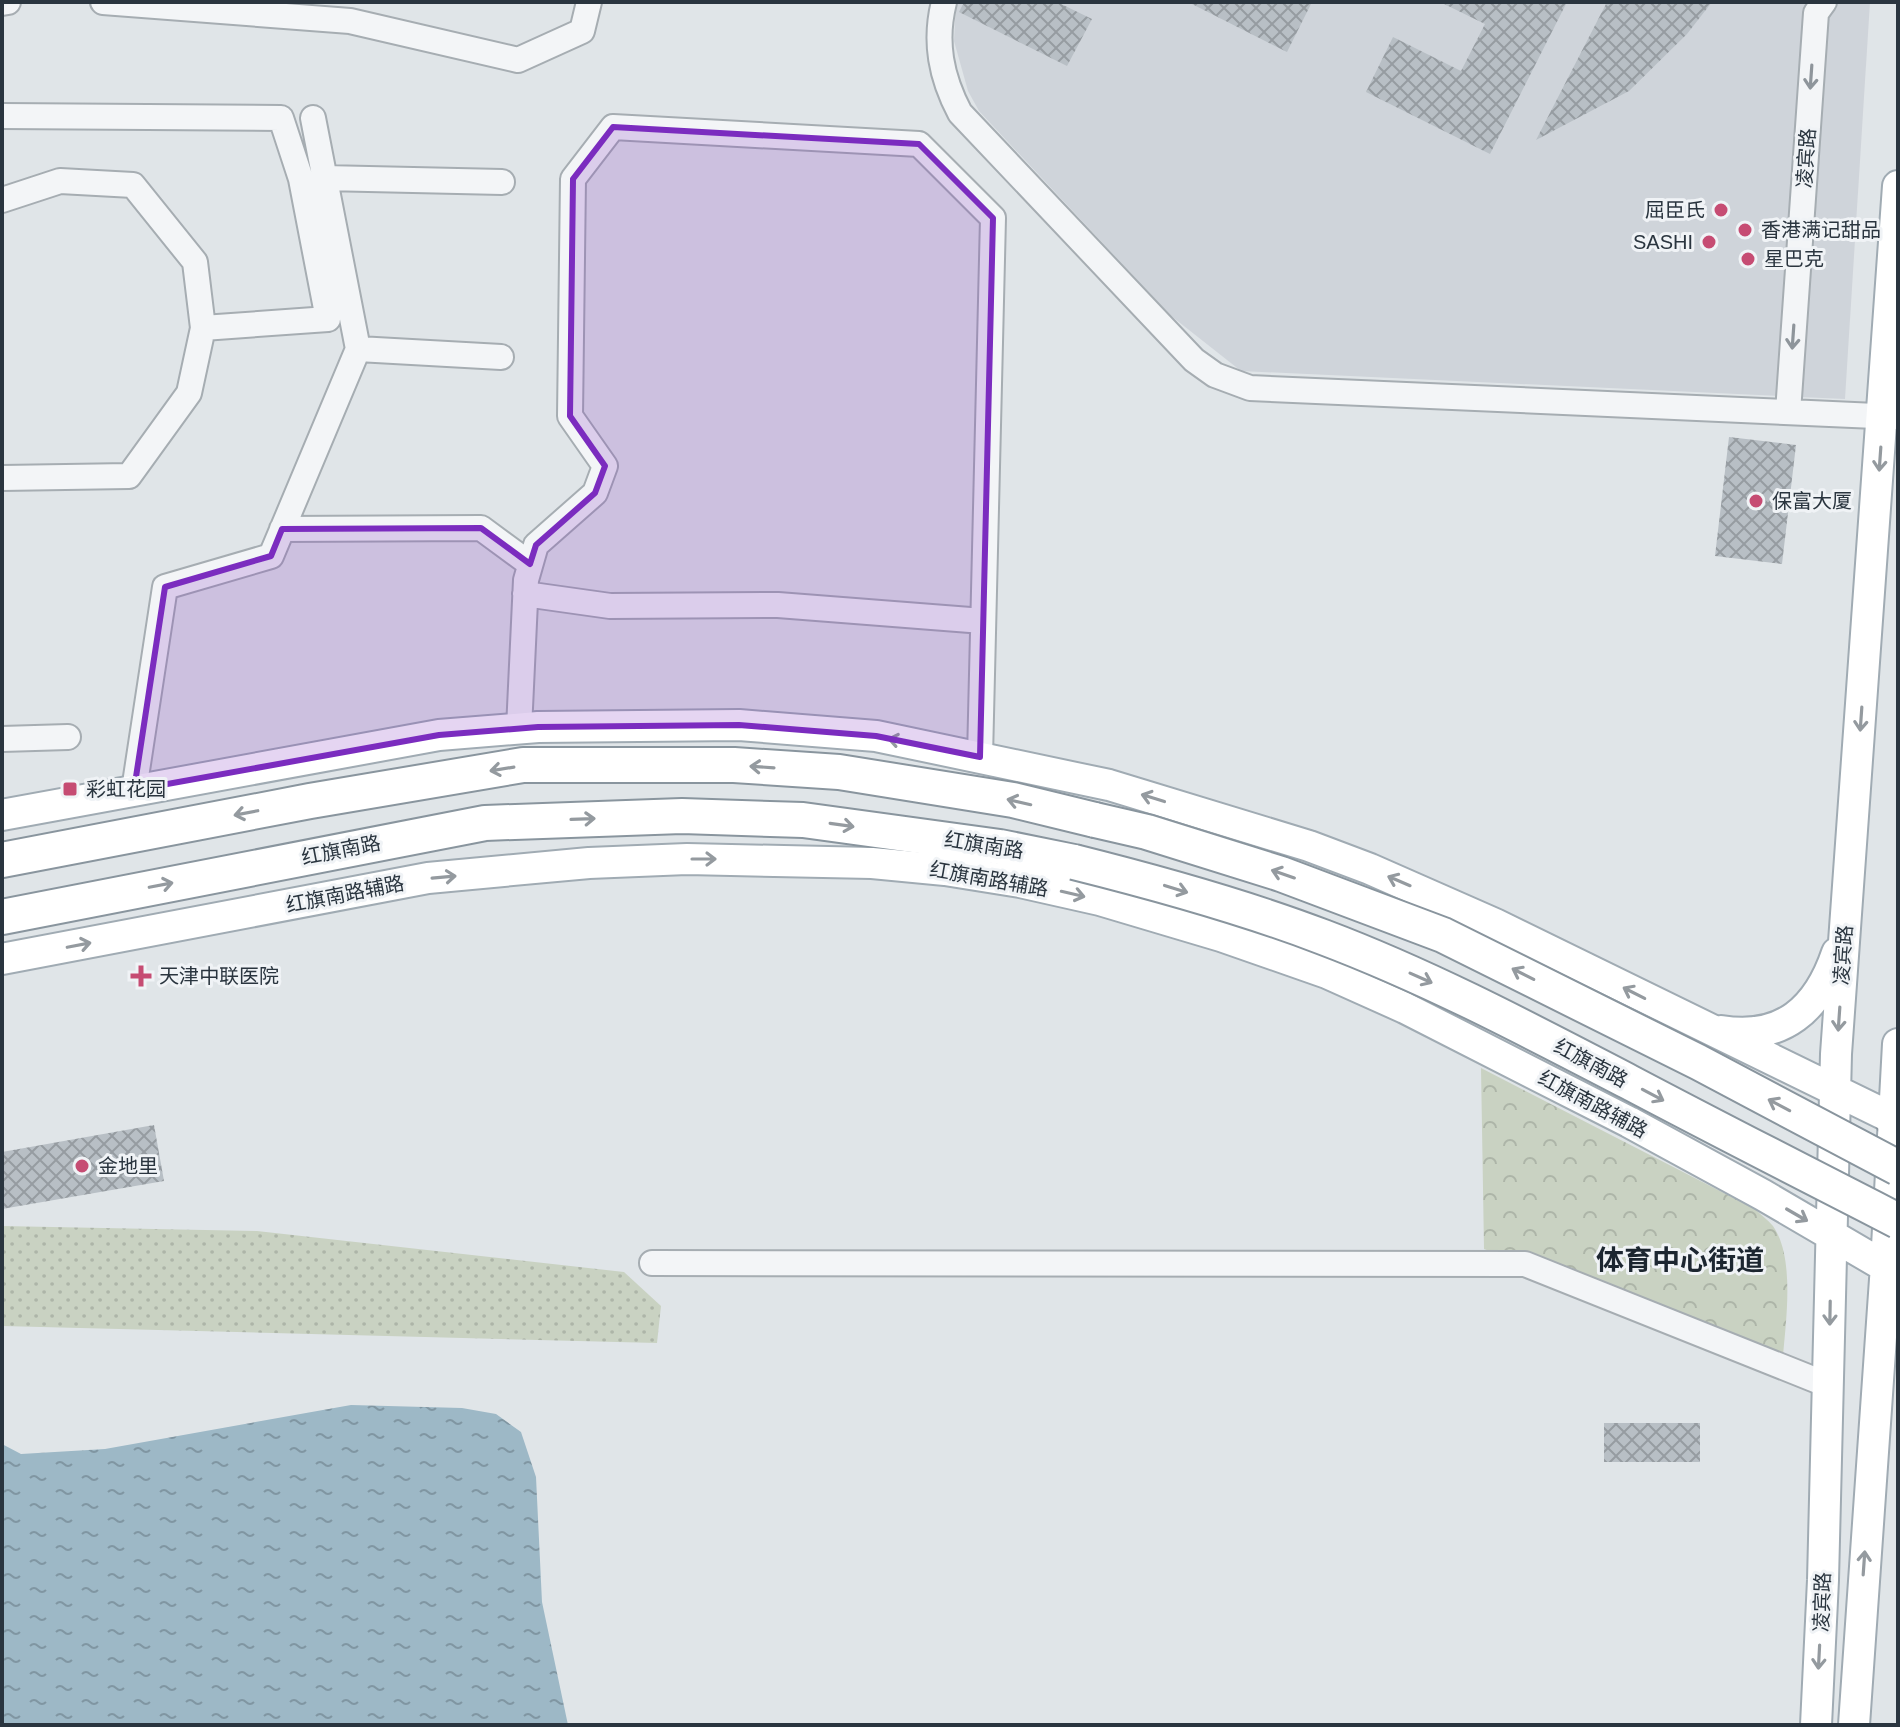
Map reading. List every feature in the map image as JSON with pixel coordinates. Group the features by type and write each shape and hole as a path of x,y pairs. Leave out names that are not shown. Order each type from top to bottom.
{"highway":[{"path":"2,860 310,801 523,765 734,765 839,772 1013,800 1174,840 1281,874 1443,935 1698,1062 1898,1168"},
{"name":"红旗南路","path":"2,917 485,823 682,816 803,820 1000,847 1154,882 1324,937 1478,1004 1898,1221"}],"main road":[{"name":"凌宾路","path":"1816,1725 1836,1054 1890,417 1898,186"},
{"path":"2,815 439,735 519,729 739,725 876,736 1109,785 1358,864 1495,924 1896,1121"},
{"name":"红旗南路辅路","path":"2,959 428,878 589,863 687,859 872,863 1020,882 1100,900 1221,936 1327,973 1405,1008 1629,1122 1894,1270"},
{"path":"1704,1028 1736,1033 1765,1031 1795,1018 1824,984 1845,928"},
{"path":"1836,1054 1846,1073 1860,1085 1883,1084 1897,1058"},
{"name":"凌宾路","path":"1854,1725 1894,1270 1897,1058"}],"street":[{"path":"2,3 8,2"},
{"path":"103,2 350,21 518,60 582,31 589,2"},
{"path":"944,2 939,21 940,62 948,89 960,113 1194,360 1215,375 1250,388 1890,417"},
{"name":"凌宾路","path":"1788,412 1816,13 1824,2"},
{"path":"2,116 281,118 301,179 328,319 203,328"},
{"path":"134,790 165,587 271,556 358,349 313,118"},
{"path":"519,729 525,594 536,545 595,493 605,466 570,416 573,179 613,127 919,144 993,218 980,757"},
{"path":"324,178 502,182"},
{"path":"2,200 60,181 133,185 195,262 203,328 189,393 129,476 2,478"},
{"path":"358,349 501,357"},
{"path":"282,529 481,528 530,564"},
{"path":"525,594 610,606 778,605 983,621"},
{"path":"2,739 68,737"},
{"path":"652,1263 1525,1264 1828,1385"}],"highlighted area":[{"path":"613,127 919,144 993,218 980,757 876,736 739,725 538,727 439,735 134,790 165,587 271,556 282,529 481,528 530,564 536,545 595,493 605,466 570,416 573,179"}],"shaded area":[{"path":"956,2 1870,2 1845,399 1241,371 1170,315 979,111 968,91 954,41"}],"green space":[{"path":"1481,1068 1755,1209 1769,1222 1780,1239 1787,1272 1783,1356 1484,1249"},
{"path":"2,1226 257,1231 624,1272 661,1306 657,1343 2,1326"}],"water":[{"path":"351,1405 462,1408 496,1414 521,1432 536,1477 542,1602 568,1725 2,1725 2,1444 21,1454 105,1449"}],"building":[{"path":"964,2 1057,2 1092,19 1067,66 959,12"},
{"path":"1188,2 1312,2 1287,52"},
{"path":"1440,2 1567,2 1490,154 1366,92 1393,37 1461,71 1485,24"},
{"path":"1607,2 1712,2 1687,34 1629,91 1536,140"},
{"name":"保富大厦","path":"1729,437 1796,445 1782,564 1715,556"},
{"name":"金地里","path":"154,1125 164,1181 2,1209 2,1152"},
{"path":"1604,1423 1700,1423 1700,1462 1604,1462"}],"place":[{"name":"屈臣氏","path":"1721,210"},
{"name":"香港满记甜品","path":"1745,230"},
{"name":"SASHI","path":"1709,242"},
{"name":"星巴克","path":"1748,259"},
{"name":"保富大厦","path":"1756,501"},
{"name":"彩虹花园","path":"70,789"},
{"name":"天津中联医院","path":"141,976"},
{"name":"金地里","path":"82,1166"}],"district":[{"name":"体育中心街道","path":"1680,1260"}]}
